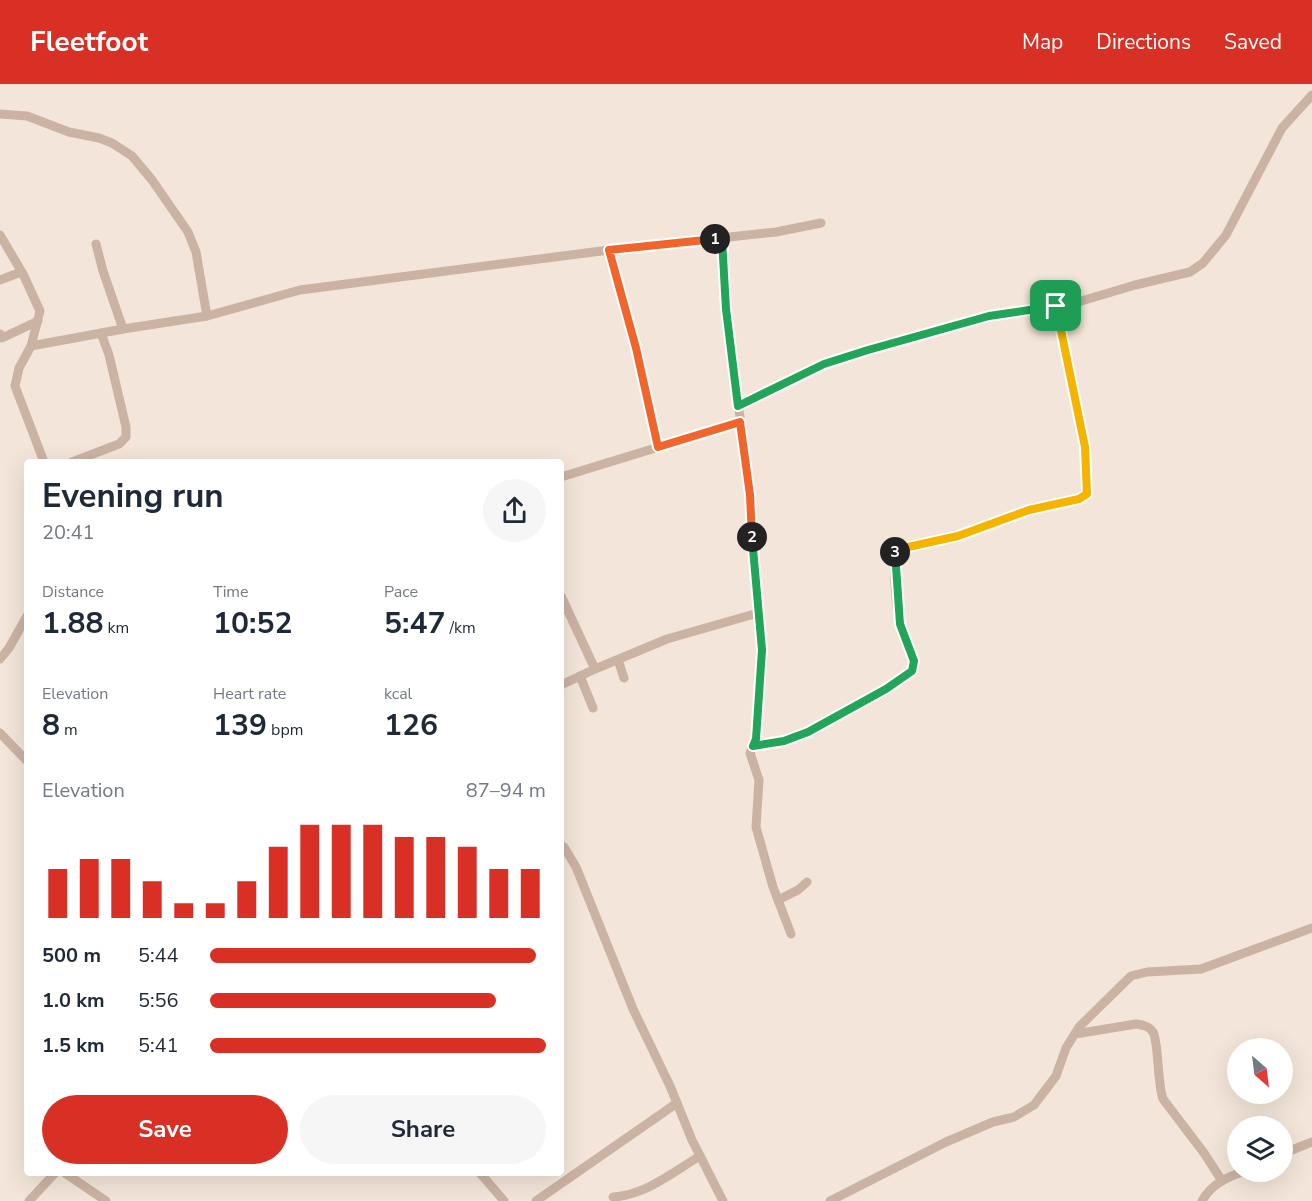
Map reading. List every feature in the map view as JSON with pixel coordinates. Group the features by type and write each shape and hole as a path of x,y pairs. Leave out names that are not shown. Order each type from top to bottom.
{"street":[{"path":"738,406 824,364 846,357 989,316 1056,306 1190,272 1203,263 1232,224 1282,128 1312,96"},
{"path":"0,114 27,116 69,132 99,138 112,143 132,156 152,180 188,232 196,252 207,316"},
{"path":"31,346 207,316 300,290 609,250 722,239 820,223"},
{"path":"0,235 40,311 31,346 20,368 15,386 43,459"},
{"path":"722,239 726,309 750,495 762,656 756,739 750,755 759,784 756,827 791,934"},
{"path":"96,244 105,279 123,329"},
{"path":"609,250 636,348 658,447"},
{"path":"0,280 21,272"},
{"path":"753,746 784,741 808,732 886,689 912,671 914,661 900,624 895,552 899,549 965,534 1029,510 1079,499 1087,494 1085,447 1056,306"},
{"path":"0,334 2,338 38,321"},
{"path":"80,459 119,444 126,437 126,427 109,355 101,333"},
{"path":"564,476 740,422"},
{"path":"564,602 595,669"},
{"path":"564,684 667,639 758,613"},
{"path":"0,659 24,621"},
{"path":"618,660 624,678"},
{"path":"580,676 593,708"},
{"path":"0,733 24,758"},
{"path":"564,849 576,867 633,1009 723,1201"},
{"path":"778,900 798,890 807,882"},
{"path":"830,1201 946,1142 993,1122 1024,1113 1034,1105 1056,1076 1066,1048 1075,1034 1124,982 1138,973 1202,969 1312,928"},
{"path":"1075,1034 1136,1024 1146,1026 1153,1031 1163,1099 1222,1181"},
{"path":"536,1201 677,1103"},
{"path":"1293,1150 1312,1142"},
{"path":"613,1197 627,1196 641,1191 700,1156"},
{"path":"30,1201 52,1176"},
{"path":"69,1176 106,1201"},
{"path":"483,1176 504,1201"},
{"path":"1202,1201 1207,1192 1227,1179"}],"route":[{"path":"722,239 726,309 738,406 824,364 868,350 989,316 1056,306 1085,447 1087,494 1079,499 1029,510 972,532 899,549 895,552 900,624 914,661 912,671 886,689 808,732 784,741 753,746 756,739 762,650 750,495 740,422 658,447 636,348 609,250 722,239"}]}
